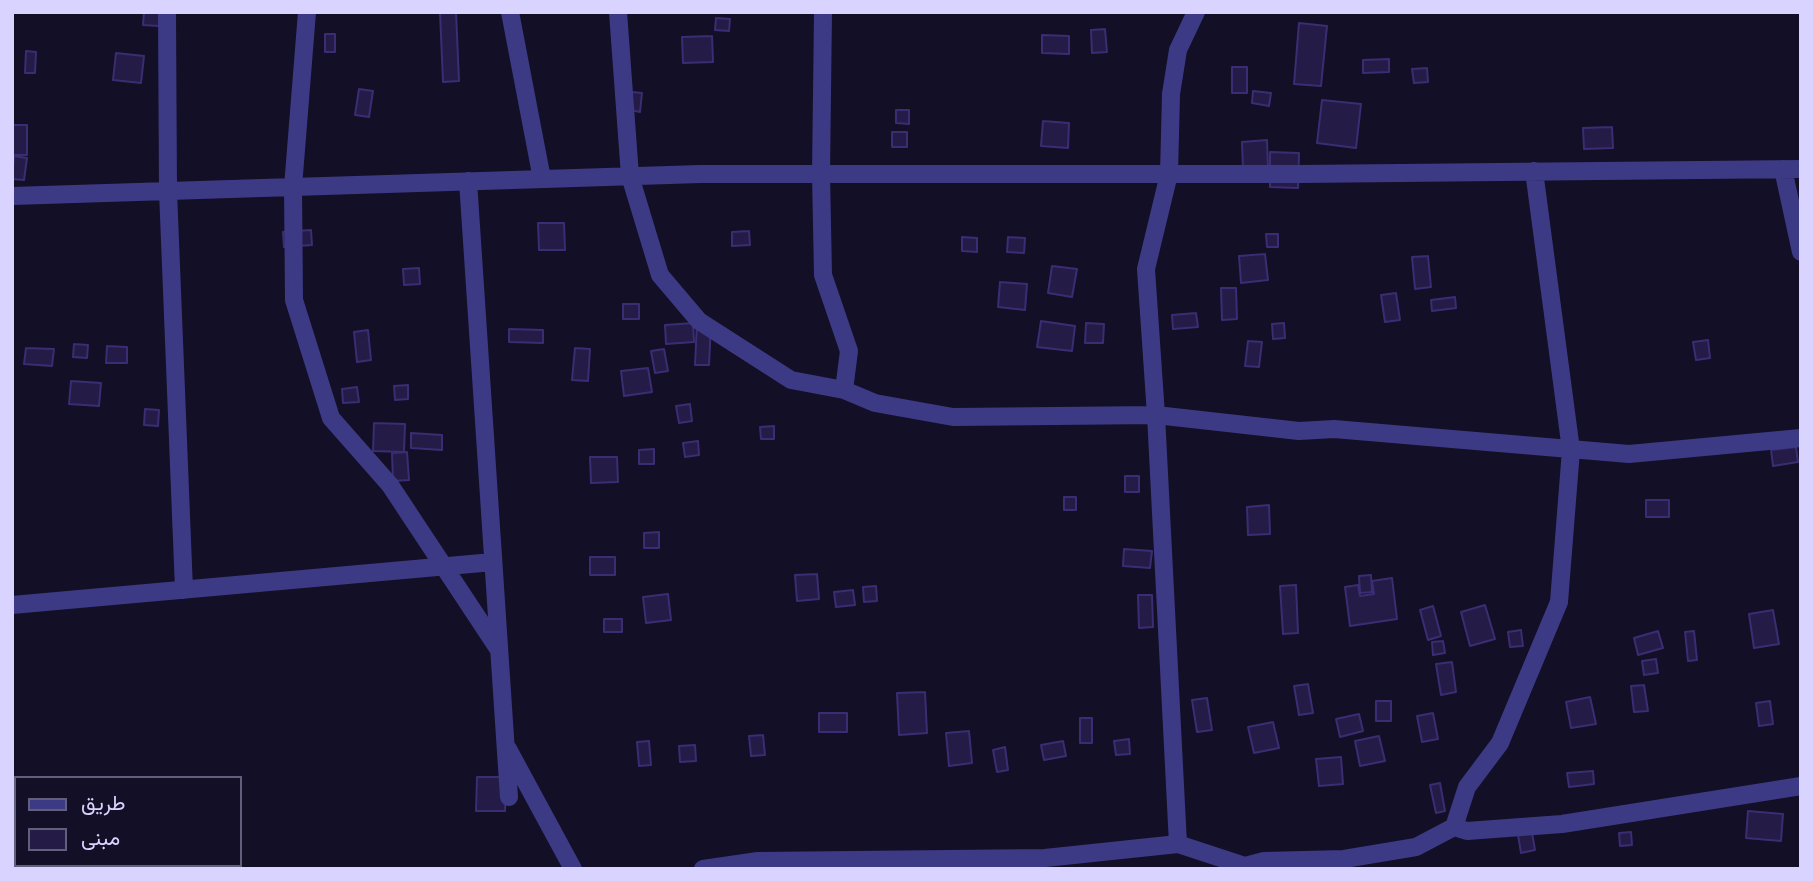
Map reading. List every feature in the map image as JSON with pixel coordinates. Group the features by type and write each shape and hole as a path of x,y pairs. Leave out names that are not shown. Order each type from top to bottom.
{"street":[{"path":"167,12 168,191 184,590"},
{"path":"307,12 293,187 294,300 331,418 390,485 499,650"},
{"path":"510,12 542,179"},
{"path":"618,12 631,176 660,275 699,321 791,380 844,390 874,403 953,417 1156,415 1299,431 1334,429 1629,454 1801,438"},
{"path":"823,12 823,275 849,351 844,390"},
{"path":"1178,844 1146,269 1169,174 1171,94 1178,50 1196,12"},
{"path":"12,196 631,176 1792,169 1801,252"},
{"path":"703,869 758,861 1045,858 1178,844 1245,867 1264,861 1344,859 1416,847 1454,827 1467,787 1500,743 1559,602 1571,450 1534,172"},
{"path":"468,181 509,797"},
{"path":"12,605 494,562"},
{"path":"505,743 573,869"},
{"path":"1454,827 1467,831 1562,824 1801,786"}],"building":[{"path":"144,12 160,12 159,26 143,25"},
{"path":"440,12 456,12 459,81 443,82"},
{"path":"716,18 730,19 729,31 715,30"},
{"path":"1299,23 1327,26 1321,86 1294,84"},
{"path":"1105,29 1107,52 1092,53 1091,30"},
{"path":"325,34 335,34 335,52 325,52"},
{"path":"1042,35 1069,36 1069,54 1042,53"},
{"path":"712,36 713,62 683,63 682,37"},
{"path":"26,51 36,52 35,73 25,73"},
{"path":"116,53 144,56 141,83 113,80"},
{"path":"1389,59 1389,72 1363,73 1363,60"},
{"path":"1232,67 1247,67 1247,93 1232,93"},
{"path":"1427,68 1428,82 1414,83 1412,69"},
{"path":"359,89 373,91 369,117 355,115"},
{"path":"1253,91 1271,93 1269,106 1252,103"},
{"path":"632,92 642,93 640,112 630,110"},
{"path":"1322,100 1361,104 1356,148 1317,143"},
{"path":"896,110 909,110 909,124 896,123"},
{"path":"1043,121 1069,123 1068,148 1041,146"},
{"path":"12,125 27,125 27,155 12,155"},
{"path":"1612,127 1613,148 1584,149 1583,128"},
{"path":"892,132 907,132 907,147 892,147"},
{"path":"1267,140 1268,168 1243,169 1242,142"},
{"path":"1270,152 1299,153 1298,188 1270,187"},
{"path":"14,156 27,158 24,180 12,179"},
{"path":"538,223 564,223 565,250 539,250"},
{"path":"311,230 312,245 284,247 283,232"},
{"path":"749,231 750,245 732,246 732,232"},
{"path":"1266,234 1278,234 1278,247 1267,247"},
{"path":"962,237 977,238 977,252 962,251"},
{"path":"1008,237 1025,238 1024,253 1007,252"},
{"path":"1265,254 1268,280 1241,283 1239,256"},
{"path":"1428,256 1431,287 1415,289 1412,257"},
{"path":"1052,266 1077,269 1072,297 1048,293"},
{"path":"419,268 420,284 404,285 403,269"},
{"path":"1000,282 1027,284 1025,310 998,307"},
{"path":"1221,288 1236,288 1237,319 1222,320"},
{"path":"1396,293 1400,320 1385,322 1381,295"},
{"path":"1455,297 1456,308 1432,311 1431,300"},
{"path":"623,304 639,304 639,319 623,319"},
{"path":"1196,313 1198,327 1173,329 1172,315"},
{"path":"1041,321 1075,326 1072,351 1037,347"},
{"path":"693,323 694,342 666,344 665,325"},
{"path":"697,323 711,324 709,365 695,365"},
{"path":"1086,323 1104,324 1103,343 1085,343"},
{"path":"1284,323 1285,338 1273,339 1272,324"},
{"path":"509,329 543,330 543,343 509,342"},
{"path":"368,330 371,360 357,362 354,332"},
{"path":"1708,340 1710,358 1696,360 1693,342"},
{"path":"1248,341 1262,342 1259,367 1245,366"},
{"path":"74,344 88,345 87,358 73,357"},
{"path":"107,346 127,347 127,363 106,363"},
{"path":"26,348 54,349 52,366 24,364"},
{"path":"575,348 590,349 588,381 572,380"},
{"path":"664,349 668,371 655,373 651,351"},
{"path":"648,368 652,392 624,396 621,371"},
{"path":"71,381 101,383 99,406 69,404"},
{"path":"408,385 408,399 395,400 394,386"},
{"path":"357,387 359,402 343,403 342,389"},
{"path":"690,404 692,421 679,423 676,406"},
{"path":"145,409 159,410 158,426 144,425"},
{"path":"374,423 405,424 404,452 373,451"},
{"path":"774,426 774,439 761,439 760,427"},
{"path":"411,433 442,435 442,450 411,448"},
{"path":"698,441 699,455 685,457 683,443"},
{"path":"1796,447 1798,462 1773,466 1771,450"},
{"path":"654,449 654,464 639,464 639,450"},
{"path":"407,452 409,480 393,481 392,453"},
{"path":"590,457 617,457 618,482 591,483"},
{"path":"1125,476 1139,476 1139,492 1125,492"},
{"path":"1064,497 1076,497 1076,510 1064,510"},
{"path":"1646,500 1669,500 1669,517 1646,517"},
{"path":"1269,505 1270,534 1248,535 1247,507"},
{"path":"659,532 659,548 644,548 644,533"},
{"path":"1124,549 1152,551 1150,568 1123,566"},
{"path":"590,557 615,557 615,575 590,575"},
{"path":"817,574 819,599 797,601 795,575"},
{"path":"1371,575 1372,592 1360,593 1359,576"},
{"path":"1392,578 1397,619 1350,626 1345,587 1358,585 1360,596 1374,594 1372,581"},
{"path":"1296,585 1298,633 1283,634 1280,586"},
{"path":"876,586 877,601 864,602 863,587"},
{"path":"853,590 855,605 836,607 834,592"},
{"path":"668,594 671,620 646,623 643,597"},
{"path":"1138,595 1152,595 1153,627 1139,628"},
{"path":"1485,605 1495,639 1470,646 1461,612"},
{"path":"1433,606 1441,636 1428,640 1420,610"},
{"path":"1773,610 1779,644 1754,648 1749,614"},
{"path":"604,619 622,619 622,632 604,632"},
{"path":"1521,630 1523,646 1510,647 1508,632"},
{"path":"1658,631 1663,648 1638,655 1634,638"},
{"path":"1694,631 1697,660 1688,661 1685,632"},
{"path":"1443,641 1445,653 1433,655 1432,642"},
{"path":"1656,659 1658,673 1644,675 1642,661"},
{"path":"1452,662 1456,692 1441,695 1436,664"},
{"path":"1308,684 1313,713 1299,715 1294,686"},
{"path":"1644,685 1648,711 1634,712 1631,686"},
{"path":"925,692 927,733 899,735 897,693"},
{"path":"1590,697 1596,724 1571,728 1566,702"},
{"path":"1207,698 1212,730 1197,732 1192,700"},
{"path":"1376,701 1391,701 1391,721 1376,721"},
{"path":"1770,701 1773,724 1759,726 1756,703"},
{"path":"819,713 847,713 847,732 819,732"},
{"path":"1433,713 1438,739 1422,742 1417,716"},
{"path":"1359,714 1363,731 1340,737 1336,719"},
{"path":"1080,718 1092,718 1092,743 1080,743"},
{"path":"1273,722 1279,748 1254,753 1248,727"},
{"path":"969,731 972,763 949,766 946,733"},
{"path":"763,735 765,755 751,756 749,736"},
{"path":"1379,736 1385,761 1360,766 1355,741"},
{"path":"1129,739 1130,754 1116,755 1114,741"},
{"path":"649,741 651,765 639,766 637,742"},
{"path":"1063,741 1066,756 1044,760 1041,745"},
{"path":"695,745 696,761 680,762 679,746"},
{"path":"1005,747 1008,770 997,772 993,750"},
{"path":"1341,757 1343,784 1319,786 1316,759"},
{"path":"1593,771 1594,784 1569,787 1567,773"},
{"path":"477,777 506,777 505,811 476,811"},
{"path":"1440,783 1445,811 1436,813 1430,785"},
{"path":"1748,811 1783,814 1781,841 1746,838"},
{"path":"1530,821 1535,850 1521,853 1516,823"},
{"path":"1631,832 1632,845 1620,846 1619,833"}]}
